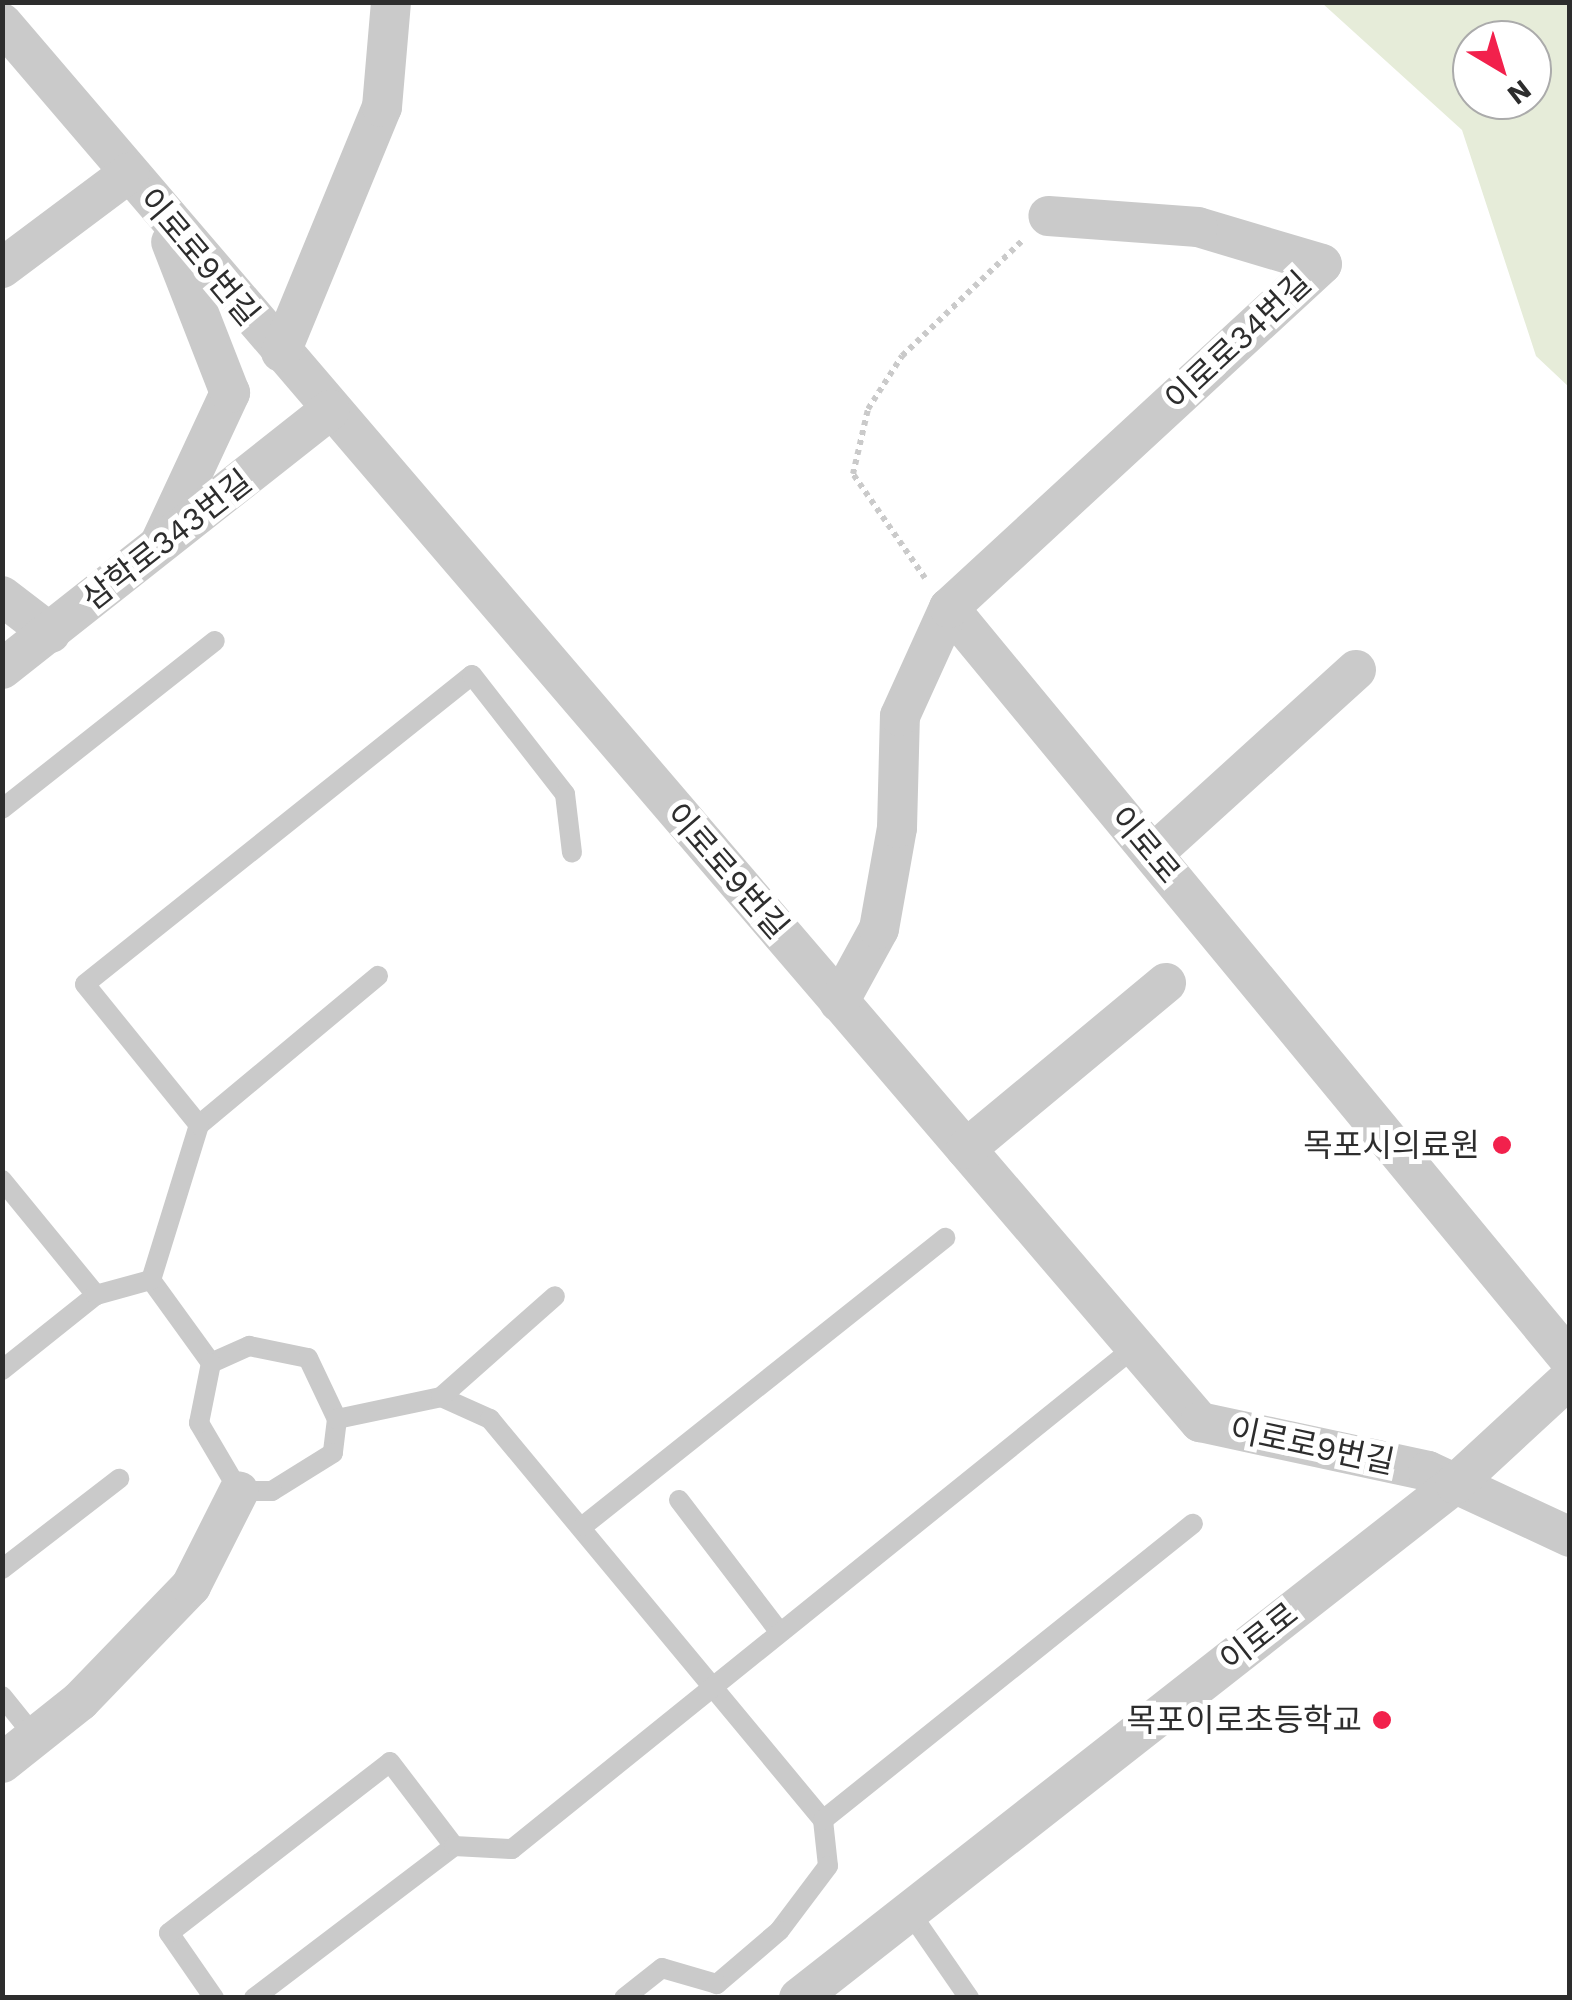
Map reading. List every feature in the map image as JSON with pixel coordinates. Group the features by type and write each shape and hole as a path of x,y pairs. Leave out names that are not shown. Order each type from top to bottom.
{"street":[{"path":"281,352 382,107 390,2"},
{"name":"이로로9번길","path":"2,24 160,215 1200,1422 1455,1484 1570,1537"},
{"path":"2,268 129,173"},
{"path":"156,551 230,393 160,215"},
{"name":"이로로34번길","path":"949,608 1322,264 1198,227 1048,216"},
{"name":"삼학로343번길","path":"2,669 330,410"},
{"path":"2,596 50,633"},
{"path":"839,1002 879,929 897,828 900,716 949,608"},
{"name":"이로로","path":"949,608 1570,1360"},
{"path":"1153,854 1356,670"},
{"path":"966,1149 1166,983"},
{"name":"이로로","path":"799,1998 1455,1484 1570,1378"},
{"path":"2,1763 35,1737 191,1586 239,1491"}],"lane":[{"path":"2,809 215,641"},
{"path":"199,1125 85,984 472,676 565,794 572,852"},
{"path":"152,1280 199,1125 378,976"},
{"path":"2,1180 96,1296"},
{"path":"583,1526 944,1238"},
{"path":"2,1370 96,1296 152,1280"},
{"path":"152,1280 211,1363 198,1423 239,1491 272,1491 333,1453 337,1419 308,1358 249,1346 211,1363"},
{"path":"337,1419 441,1397 555,1296"},
{"path":"254,1998 454,1846 512,1849 709,1685 1135,1346"},
{"path":"441,1397 490,1419 583,1526 823,1820 828,1866 779,1931 717,1984 662,1968 624,1998"},
{"path":"2,1569 119,1480"},
{"path":"679,1500 778,1630"},
{"path":"823,1820 1193,1524"},
{"path":"2,1696 35,1737"},
{"path":"214,1998 169,1933 390,1762 454,1846"},
{"path":"909,1911 969,1998"}],"path":[{"path":"949,608 853,474 868,409 902,356 1048,216"}],"green space":[{"path":"1322,3 1569,3 1569,387 1536,356 1462,130"}],"place":[{"name":"목포시의료원","path":"1502,1145"},
{"name":"목포이로초등학교","path":"1382,1720"}]}
